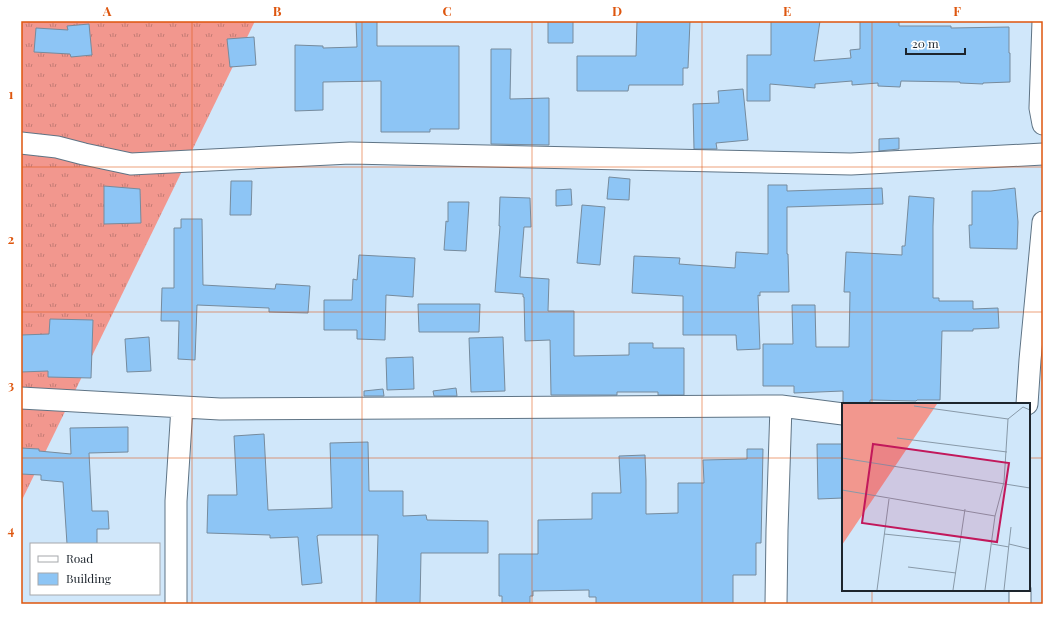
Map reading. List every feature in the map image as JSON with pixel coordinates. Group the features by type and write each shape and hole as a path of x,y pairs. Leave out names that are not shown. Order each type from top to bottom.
{"street":[{"path":"1042,21 1040,108 1043,124"},
{"path":"21,143 57,147 131,164 350,153 851,164 1043,154"},
{"path":"1027,403 1043,222"},
{"path":"21,398 220,409 781,406 842,414"},
{"path":"776,604 781,406"},
{"path":"176,604 176,501 182,407"},
{"path":"1020,591 1020,604"}],"green space":[{"path":"21,21 255,21 21,502"}],"building":[{"path":"356,21 377,21 377,46 459,46 459,129 430,129 430,132 381,132 381,81 323,82 323,110 295,111 295,45 323,46 323,48 357,47"},
{"path":"548,21 573,21 573,43 548,43"},
{"path":"637,21 690,21 688,68 683,68 683,85 629,85 628,91 577,91 577,56 636,56"},
{"path":"771,21 820,21 814,61 851,58 850,50 860,49 860,21 899,21 899,26 951,26 951,28 1009,27 1010,82 983,84 901,81 900,87 878,86 878,83 852,85 852,81 815,84 815,88 770,84 770,101 747,101 747,55 771,55"},
{"path":"89,24 92,55 71,57 70,54 34,52 36,28 68,30 67,26"},
{"path":"254,37 256,65 230,67 227,39"},
{"path":"491,49 511,49 510,99 549,98 549,145 491,144"},
{"path":"743,89 748,140 716,143 717,149 694,149 693,104 719,103 718,91"},
{"path":"899,138 899,149 879,151 879,139"},
{"path":"609,177 630,179 629,200 607,199"},
{"path":"231,181 252,181 251,215 230,215"},
{"path":"768,185 787,185 787,191 882,188 883,204 787,207 789,292 760,292 760,296 758,295 760,349 737,350 736,335 683,335 683,296 632,293 634,256 680,258 679,264 735,268 736,252 768,254"},
{"path":"104,186 140,189 141,223 104,224"},
{"path":"1015,188 1018,222 1017,249 970,248 969,225 972,225 972,191 991,191"},
{"path":"571,189 572,205 556,206 556,190"},
{"path":"909,196 934,198 933,298 939,298 939,301 973,301 973,309 998,308 999,328 973,329 973,331 942,331 940,400 870,400 870,403 846,403 843,402 843,391 794,393 794,386 763,386 763,344 793,344 792,305 815,305 816,347 849,347 850,292 844,292 846,252 902,255 902,246 905,246"},
{"path":"500,197 530,198 531,227 524,227 520,277 549,279 548,311 574,311 574,356 629,355 629,343 653,343 653,348 684,348 684,395 658,395 658,392 617,392 617,395 551,395 550,340 525,341 523,294 495,292 500,226"},
{"path":"448,202 469,202 466,251 444,250 446,221 448,222"},
{"path":"582,205 605,207 600,265 577,263"},
{"path":"181,219 202,219 203,285 275,289 276,284 310,286 308,313 269,312 269,308 197,305 195,360 178,359 179,321 161,321 162,288 174,288 174,228 181,228"},
{"path":"359,255 415,258 413,297 386,295 385,340 357,339 357,330 324,330 324,300 352,300 353,279 357,280"},
{"path":"418,304 480,304 479,332 419,332"},
{"path":"50,319 93,320 91,378 48,377 48,371 21,372 21,335 49,334"},
{"path":"149,337 151,371 127,372 125,339"},
{"path":"503,337 505,391 471,392 469,338"},
{"path":"413,357 414,389 387,390 386,358"},
{"path":"456,388 457,396 434,396 433,391"},
{"path":"383,389 384,396 364,396 364,391"},
{"path":"128,427 128,452 89,453 92,511 108,511 109,529 97,529 97,543 67,543 63,482 41,480 41,475 21,474 21,448 71,454 70,428"},
{"path":"264,434 268,510 332,508 330,443 368,442 369,491 403,491 403,516 426,515 427,520 488,521 488,553 421,553 420,604 376,604 378,535 319,535 317,536 322,583 302,585 298,537 270,538 270,535 207,533 208,495 237,495 234,436"},
{"path":"817,444 842,444 842,498 818,499"},
{"path":"747,449 763,449 761,543 756,543 756,575 733,575 733,604 596,604 596,597 589,597 589,590 533,591 533,596 530,596 530,604 502,604 502,596 499,596 499,554 538,554 538,520 592,519 592,493 621,493 619,456 645,455 646,514 678,513 678,483 704,483 703,460 747,459"}]}
